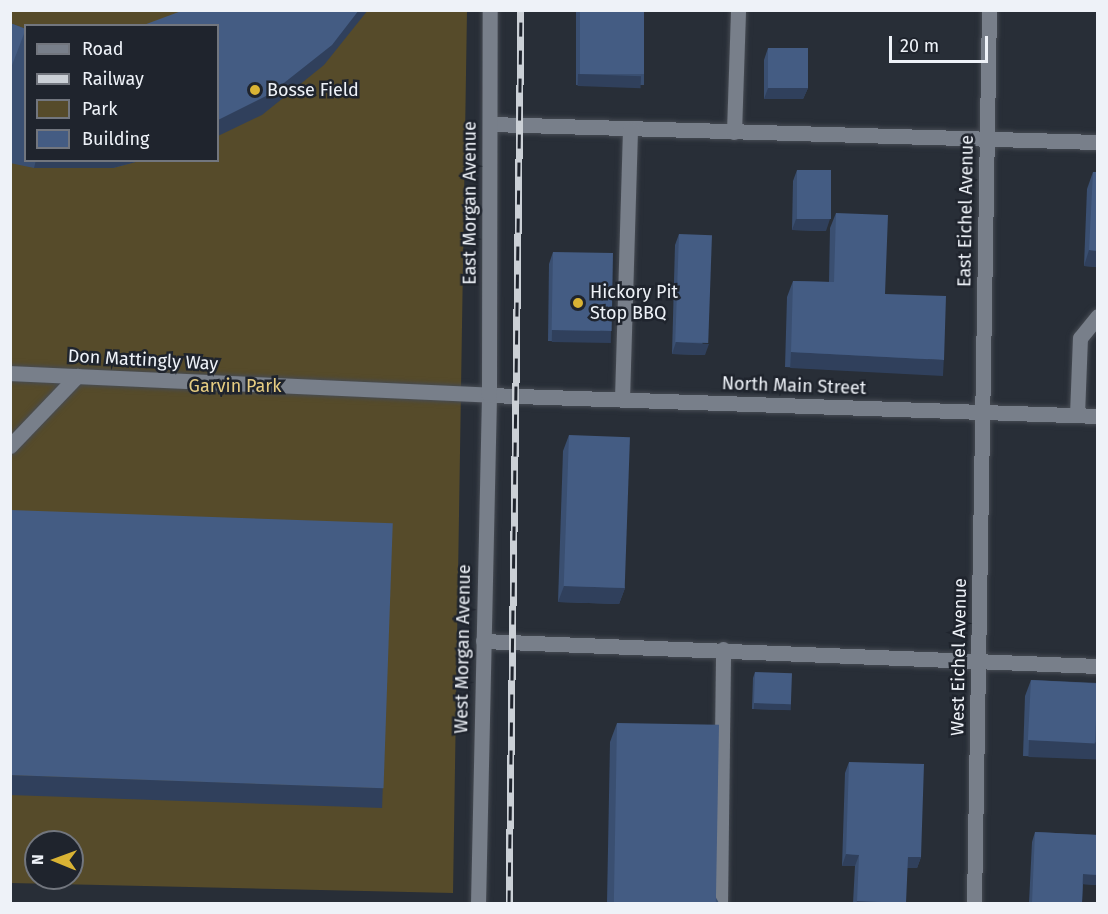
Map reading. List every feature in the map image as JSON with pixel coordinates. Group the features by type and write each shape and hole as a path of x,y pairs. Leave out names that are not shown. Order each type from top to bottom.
{"street":[{"name":"East Morgan Avenue","path":"489,395 490,10"},
{"path":"734,132 738,10"},
{"name":"East Eichel Avenue","path":"982,411 989,10"},
{"path":"490,124 1098,142"},
{"path":"622,399 630,129"},
{"path":"1077,415 1080,338 1098,316"},
{"name":"Don Mattingly Way","path":"10,373 489,395"},
{"path":"10,446 77,376"},
{"name":"North Main Street","path":"489,395 1098,416"},
{"name":"West Morgan Avenue","path":"478,903 489,395"},
{"name":"West Eichel Avenue","path":"974,903 982,411"},
{"path":"483,641 978,658 1098,666"},
{"path":"720,903 723,649"}],"green space":[{"name":"Garvin Park","path":"11,11 467,11 453,893 84,885 84,830 24,830 24,883 11,883"}],"building":[{"path":"184,10 359,10 332,45 270,94 219,120 219,24 146,24"},
{"path":"580,10 644,10 644,74 580,74"},
{"path":"10,23 24,28 24,34 10,70"},
{"path":"768,48 808,48 808,88 768,88"},
{"path":"797,170 831,170 831,219 797,219"},
{"path":"1093,172 1098,172 1098,251 1089,250"},
{"path":"836,213 888,215 885,294 946,296 944,360 791,352 793,281 834,282"},
{"path":"679,234 712,235 708,343 675,342"},
{"name":"Hickory Pit Stop BBQ","path":"553,252 613,253 612,331 552,330"},
{"path":"569,435 630,437 625,588 564,586"},
{"path":"10,510 393,523 384,788 10,775"},
{"path":"755,672 792,673 791,704 754,703"},
{"path":"1031,680 1098,684 1095,743 1028,740"},
{"path":"617,723 719,725 716,904 614,903"},
{"path":"849,762 924,764 921,857 908,857 906,903 857,901 859,855 846,854"},
{"path":"1035,832 1098,835 1098,875 1083,874 1082,903 1032,903"}],"railway":[{"path":"509,904 521,10"}],"place":[{"name":"Bosse Field","path":"255,90"},
{"name":"Hickory Pit Stop BBQ","path":"578,303"}]}
